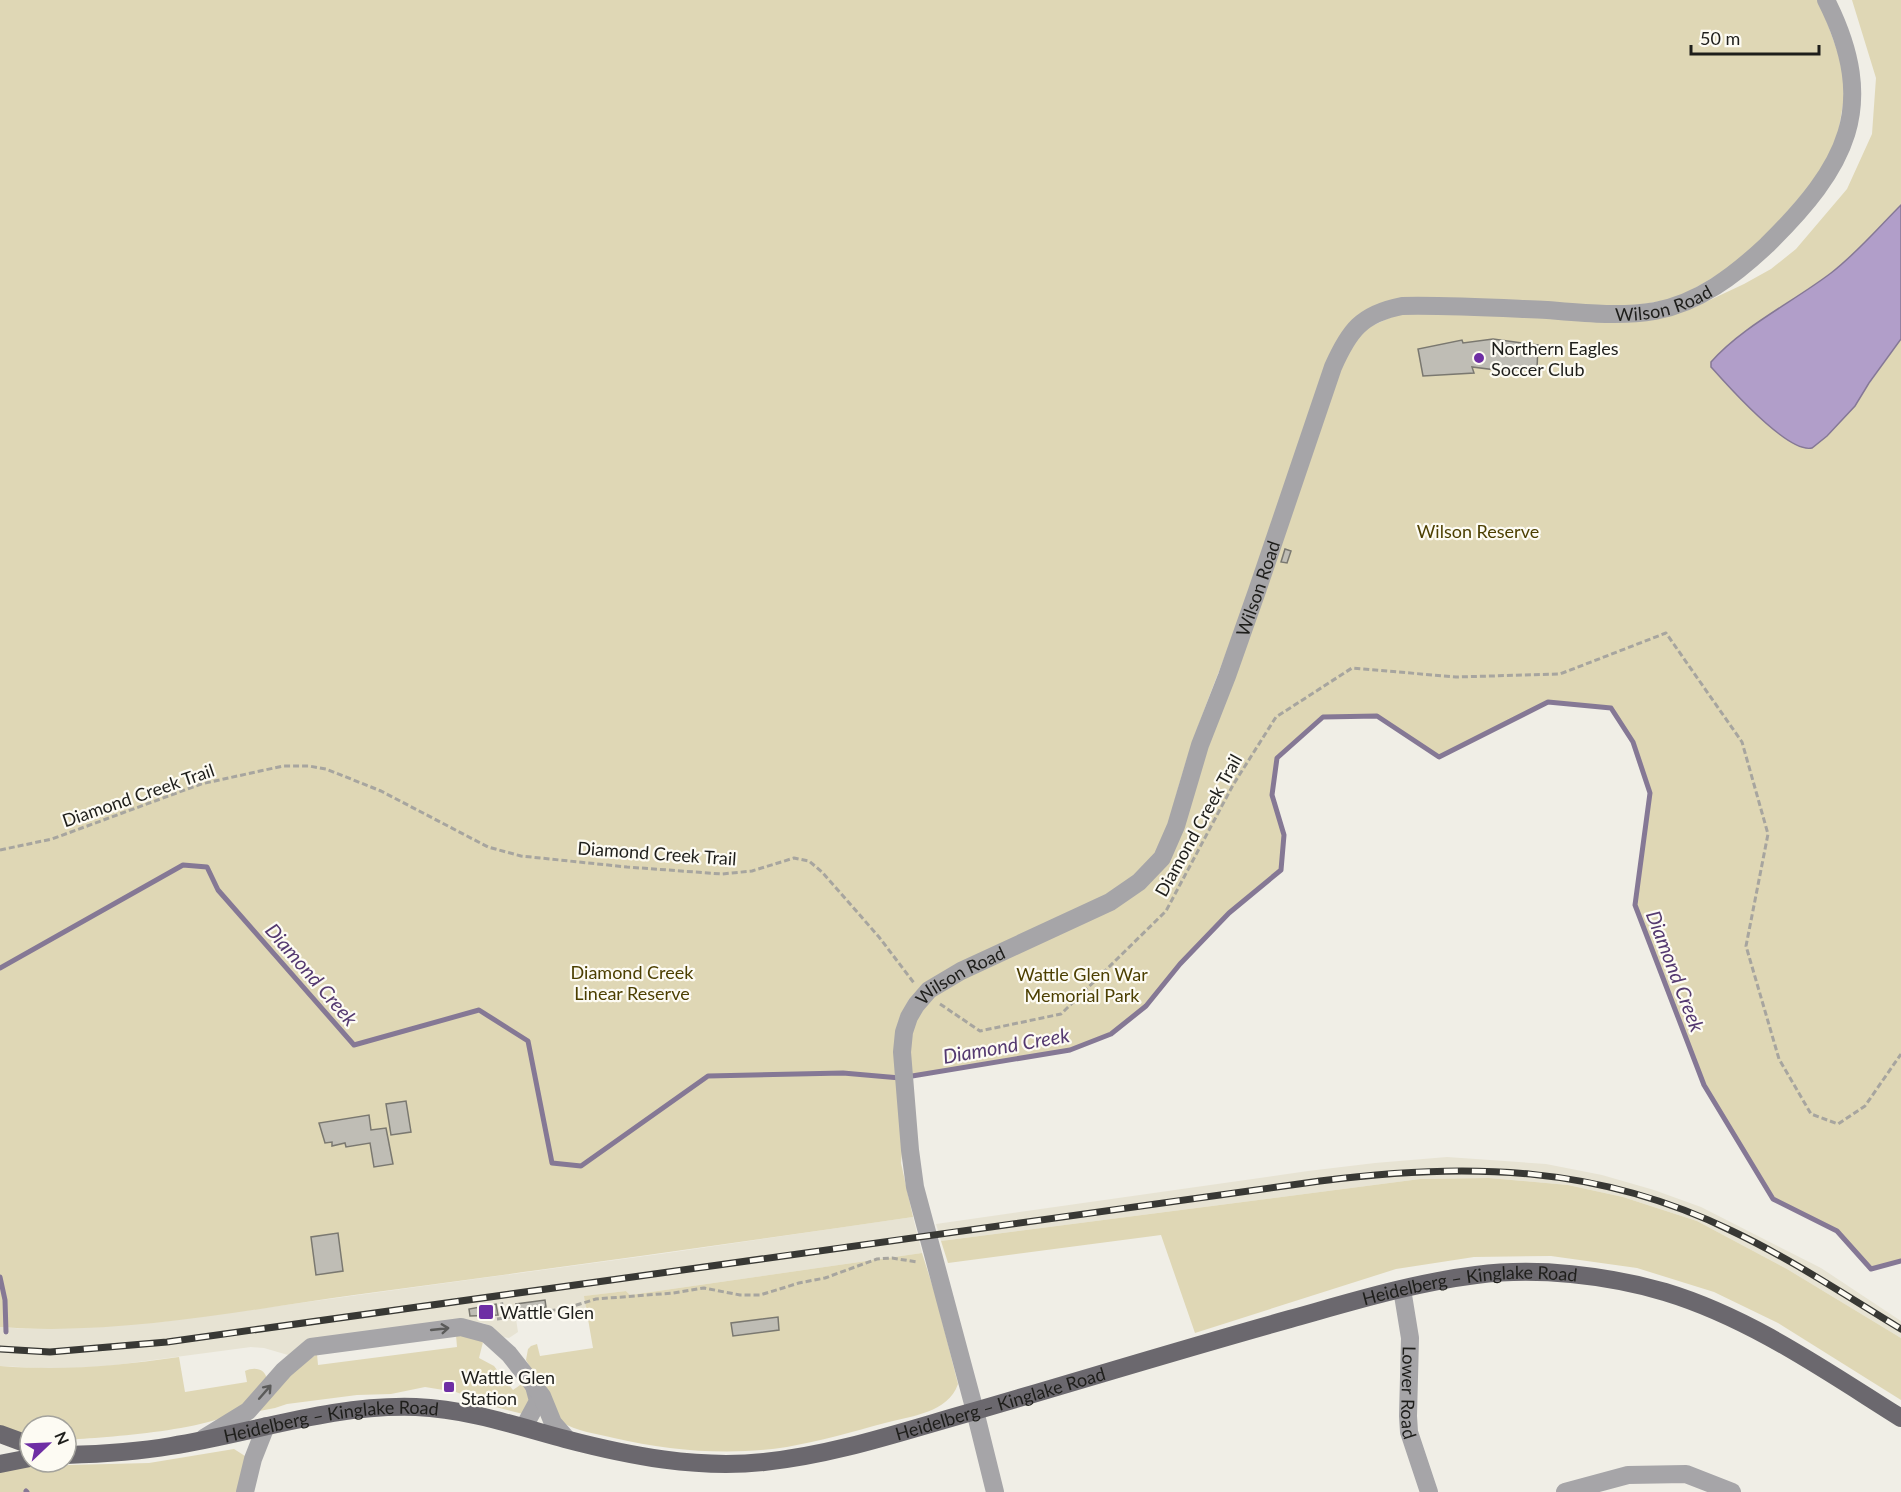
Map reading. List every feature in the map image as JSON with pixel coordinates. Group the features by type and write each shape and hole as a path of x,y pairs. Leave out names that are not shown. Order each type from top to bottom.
{"main road":[{"name":"Heidelberg – Kinglake Road","path":"78,1454 133,1451 202,1440 312,1415 400,1407 445,1410 524,1427 611,1451 662,1460 701,1464 747,1464 824,1452 903,1432 1234,1335 1401,1289 1480,1274 1533,1273 1586,1276 1664,1292 1752,1327 1901,1418"},
{"path":"0,1434 18,1441"},
{"path":"0,1464 18,1460"}],"street":[{"name":"Wilson Road","path":"995,1492 915,1187 902,1052 912,1010 924,994 961,971 1110,902 1138,882 1162,858 1176,826 1200,745 1257,591 1333,367 1342,347 1353,331 1371,316 1385,309 1402,306 1633,313 1677,305 1714,288 1744,265 1800,210 1827,176 1844,143 1851,106 1851,74 1841,34 1826,0"},
{"name":"Lower Road","path":"1401,1289 1410,1338 1409,1432 1429,1492"},
{"path":"202,1440 243,1415 296,1358 311,1347 461,1327 487,1334 509,1354 533,1384 547,1405 553,1423 567,1439"},
{"path":"524,1427 538,1401 533,1384"},
{"path":"245,1492 254,1459 267,1426"},
{"path":"1565,1492 1628,1475 1686,1474 1732,1492"}],"path":[{"name":"Diamond Creek Trail","path":"0,850 52,839 201,784 283,766 309,766 326,769 381,791 488,847 521,856 722,874 752,871 794,858 809,861 822,872 879,937 911,981 924,994 980,1031 1061,1014 1166,911 1233,785 1276,717 1352,668 1456,677 1560,674 1666,633 1743,742 1768,834 1746,946 1779,1059 1811,1114 1838,1125 1865,1106 1901,1054"},
{"path":"487,1334 492,1320 567,1308 596,1299 704,1288 740,1295 760,1295 825,1278 878,1259 892,1258 920,1262 933,1258"},
{"path":"501,1299 505,1318"}],"shaded area":[{"path":"1901,205 1901,339 1855,406 1827,436 1812,448 1801,447 1774,430 1758,416 1711,367 1711,362 1738,337 1841,265"},
{"path":"1447,1157 1546,1164 1602,1175 1701,1207 1821,1268 1901,1321 1901,1338 1787,1269 1697,1221 1623,1197 1568,1185 1489,1178 1420,1179 941,1241 936,1224 1308,1171"},
{"path":"913,1217 922,1253 630,1295 626,1291 585,1296 586,1308 516,1319 518,1332 509,1338 502,1337 493,1327 483,1323 454,1320 288,1355 251,1347 108,1366 61,1369 0,1366 0,1327 28,1329 160,1322"}],"green space":[{"path":"0,0 1819,0 1842,64 1844,98 1837,140 1820,174 1764,238 1729,268 1678,298 1627,307 1503,301 1357,318 1206,705 1189,752 1169,825 1192,790 1341,362 1363,330 1398,314 1693,308 1771,269 1796,249 1847,189 1872,134 1876,78 1852,0 1901,0 1901,205 1841,265 1732,342 1711,367 1757,415 1789,440 1827,436 1856,401 1901,339 1901,1261 1871,1269 1837,1231 1773,1199 1704,1085 1635,905 1650,793 1633,742 1611,708 1548,702 1439,757 1377,716 1323,717 1277,758 1272,795 1284,835 1281,870 1229,913 1180,964 1146,1006 1111,1034 1070,1051 909,1077 909,999 898,1023 903,1139 901,1163 913,1217 222,1315 88,1328 0,1327"},
{"path":"1489,1178 1568,1185 1623,1197 1697,1221 1787,1269 1901,1338 1901,1400 1778,1323 1714,1292 1637,1268 1551,1256 1474,1257 1396,1269 1195,1333 1161,1235 948,1263 941,1241 1420,1179"},
{"path":"922,1253 936,1297 958,1384 946,1401 917,1415 787,1447 722,1452 678,1449 587,1432 561,1422 526,1360 528,1349 537,1344 540,1356 593,1348 584,1296 626,1291 630,1295"},
{"path":"456,1335 475,1337 483,1342 479,1358 494,1366 513,1390 523,1383 531,1395 523,1414 492,1406 456,1392 425,1387 391,1394 357,1395 287,1404 254,1412 285,1377 317,1354 318,1365 457,1347"},
{"path":"179,1357 185,1392 247,1382 245,1371 253,1369 265,1373 267,1380 247,1405 233,1414 188,1427 78,1439 78,1414 18,1414 18,1434 0,1427 0,1366 46,1368 134,1363"},
{"path":"234,1449 245,1456 239,1492 0,1492 0,1471 18,1468 18,1474 78,1474 78,1465 149,1463"}],"building":[{"name":"Northern Eagles Soccer Club","path":"1493,339 1538,345 1537,369 1504,371 1472,367 1474,373 1423,376 1418,349 1462,340 1463,343"},
{"path":"1285,549 1291,551 1287,563 1281,562"},
{"path":"406,1101 411,1132 391,1135 386,1104"},
{"path":"369,1115 371,1130 386,1128 393,1164 374,1167 370,1143 346,1147 345,1143 332,1146 332,1142 325,1143 319,1123"},
{"path":"338,1233 343,1271 316,1275 311,1237"},
{"path":"545,1300 546,1307 517,1312 516,1304"},
{"name":"Wattle Glen","path":"496,1304 498,1315 470,1316 469,1309"},
{"path":"778,1317 779,1330 733,1336 731,1323"}],"waterway":[{"name":"Diamond Creek","path":"0,968 183,865 207,867 218,890 354,1045 479,1010 528,1041 552,1163 581,1166 708,1076 843,1073 900,1078 1070,1050 1111,1034 1146,1006 1180,964 1229,913 1281,870 1284,835 1272,795 1277,758 1323,717 1377,716 1439,757 1548,702 1611,708 1633,742 1650,793 1635,905 1704,1085 1773,1199 1837,1231 1871,1269 1901,1261"},
{"path":"0,1277 5,1300 6,1332"}],"railway":[{"path":"0,1349 50,1352 167,1342 1320,1181 1374,1175 1479,1171 1530,1174 1581,1181 1632,1193 1682,1209 1775,1253 1901,1329"}],"place":[{"name":"Northern Eagles Soccer Club","path":"1479,358"},
{"name":"Wattle Glen","path":"486,1312"},
{"name":"Wattle Glen Station","path":"449,1387"}],"park label":[{"name":"Wilson Reserve","path":"1478,531"},
{"name":"Diamond Creek Linear Reserve","path":"632,982"},
{"name":"Wattle Glen War Memorial Park","path":"1082,984"}]}
